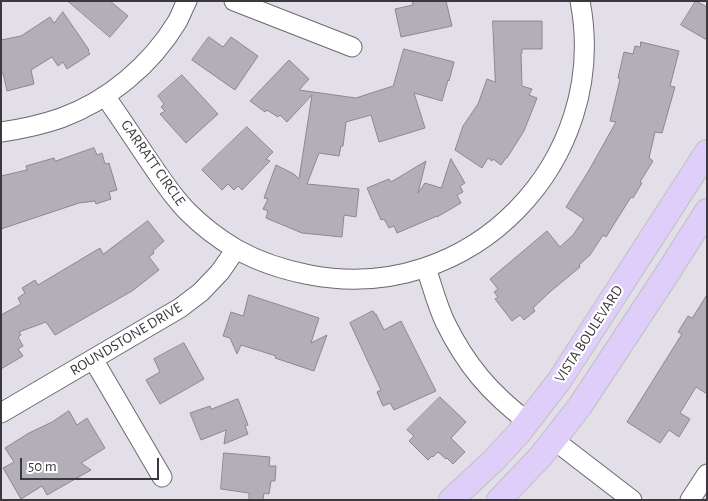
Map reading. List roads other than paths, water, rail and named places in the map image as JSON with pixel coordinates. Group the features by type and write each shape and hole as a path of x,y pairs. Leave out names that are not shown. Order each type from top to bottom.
{"main road":[{"name":"VISTA BOULEVARD","path":"451,500 493,461 518,434 559,381 707,152"},
{"path":"499,500 541,456 580,406 707,210"},
{"path":"474,500 538,434 539,432 536,428 528,422"}],"street":[{"path":"1,132 32,127 62,118 106,96 132,75 156,50 177,22 187,1"},
{"path":"234,1 352,47"},
{"name":"GARRATT CIRCLE","path":"106,96 167,188 188,212 213,234 236,249 266,263 324,278 356,280 391,276 426,268 456,255 487,236 514,214 537,188 555,160 570,128 579,95 584,63 583,2"},
{"name":"ROUNDSTONE DRIVE","path":"1,413 180,308 201,292 220,272 236,249"},
{"path":"426,268 444,320 460,350 477,375 500,399 528,422"},
{"path":"93,359 162,477"},
{"path":"554,440 632,500"},
{"path":"690,500 707,474"}]}
